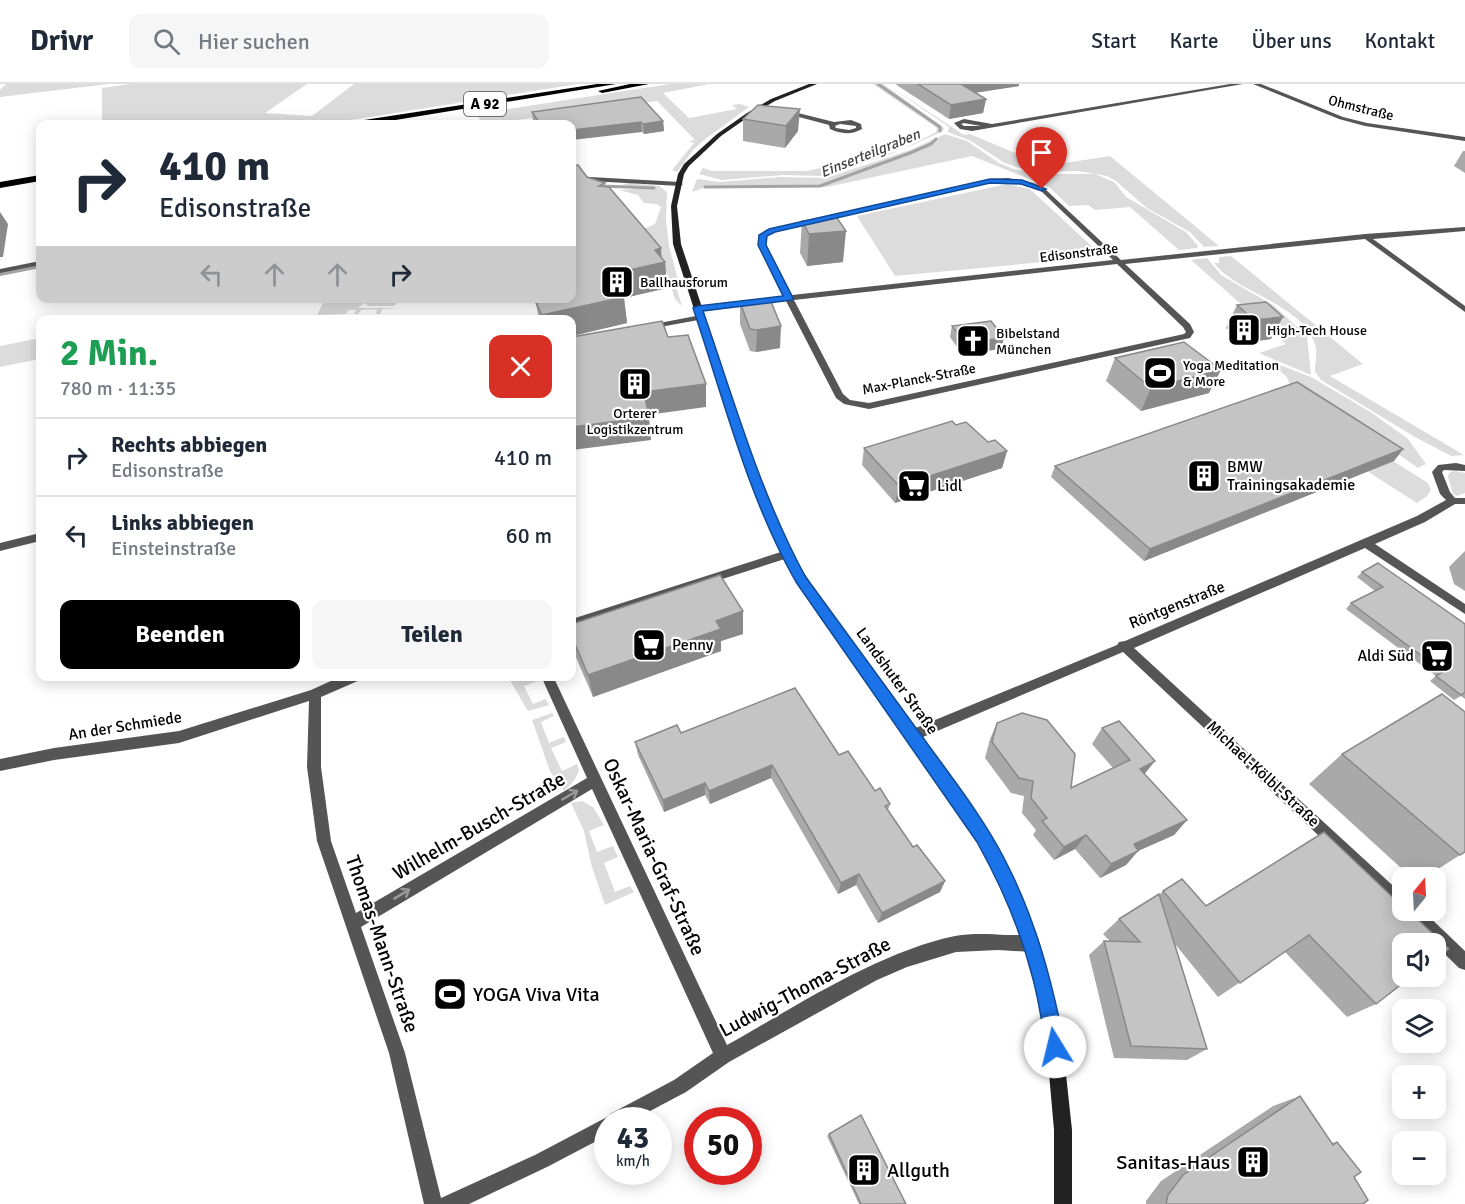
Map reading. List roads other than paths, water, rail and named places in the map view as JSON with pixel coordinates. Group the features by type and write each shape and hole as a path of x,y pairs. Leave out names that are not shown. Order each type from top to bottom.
{"highway":[{"name":"A 92","path":"383,120 612,84"},
{"name":"A 92","path":"418,120 645,84"},
{"path":"0,185 36,179"},
{"path":"0,192 36,186"}],"main road":[{"name":"Landshuter Straße","path":"814,84 762,106 736,122 699,153 690,174 680,184 674,206 677,244 746,454 787,554 823,613 983,837 1014,897 1032,944 1053,1028 1063,1130 1063,1204"}],"street":[{"path":"994,126 964,121 957,123 963,128 972,129 994,126 1240,84"},
{"name":"Ohmstraße","path":"1256,84 1333,115 1367,125 1465,139"},
{"path":"762,106 772,108"},
{"path":"782,111 834,124"},
{"path":"576,178 680,184"},
{"name":"Max-Planck-Straße","path":"990,181 1022,182 1042,189 1187,326 1190,332 1186,336 869,406 858,405 839,396 789,298 762,245 763,235 772,230 990,181"},
{"name":"Edisonstraße","path":"639,328 699,313 789,298 1119,261 1365,236 1465,229"},
{"path":"1365,236 1465,310"},
{"path":"0,271 36,264"},
{"name":"Röntgenstraße","path":"1459,501 1445,494 1437,472 1441,467 1449,465 1465,468"},
{"name":"Röntgenstraße","path":"911,736 1123,645 1212,610 1459,501"},
{"path":"0,547 36,538"},
{"path":"1366,543 1465,610"},
{"path":"576,622 787,554"},
{"name":"Michael-Kölbl-Straße","path":"1123,645 1392,895"},
{"name":"An der Schmiede","path":"0,765 54,754 179,737 315,694 345,681"},
{"name":"Oskar-Maria-Graf-Straße","path":"549,681 723,1056"},
{"name":"Thomas-Mann-Straße","path":"315,694 314,766 324,841 397,1053 433,1204"},
{"name":"Wilhelm-Busch-Straße","path":"352,924 596,780"},
{"path":"1422,921 1465,962"},
{"name":"Ludwig-Thoma-Straße","path":"640,1107 680,1086 723,1056 871,974 922,953 956,945 998,942 1032,944"},
{"path":"448,1204 541,1161 594,1133"}],"waterway":[{"name":"Einserteilgraben","path":"878,84 940,127 940,131"},
{"name":"Einserteilgraben","path":"705,187 820,186 910,153 931,144 936,139"},
{"name":"Einserteilgraben","path":"600,186 654,188"},
{"name":"Einserteilgraben","path":"0,274 36,267"}],"place":[{"name":"Ballhausforum","path":"617,282"},
{"name":"High-Tech House","path":"1244,330"},
{"name":"Bibelstand München","path":"973,341"},
{"name":"Yoga Meditation & More","path":"1160,373"},
{"name":"Orterer Logistikzentrum","path":"635,384"},
{"name":"BMW Trainingsakademie","path":"1204,476"},
{"name":"Lidl","path":"914,486"},
{"name":"Penny","path":"649,645"},
{"name":"Aldi Süd","path":"1437,656"},
{"name":"YOGA Viva Vita","path":"450,994"},
{"name":"Sanitas-Haus","path":"1253,1162"},
{"name":"Allguth","path":"864,1170"}]}
